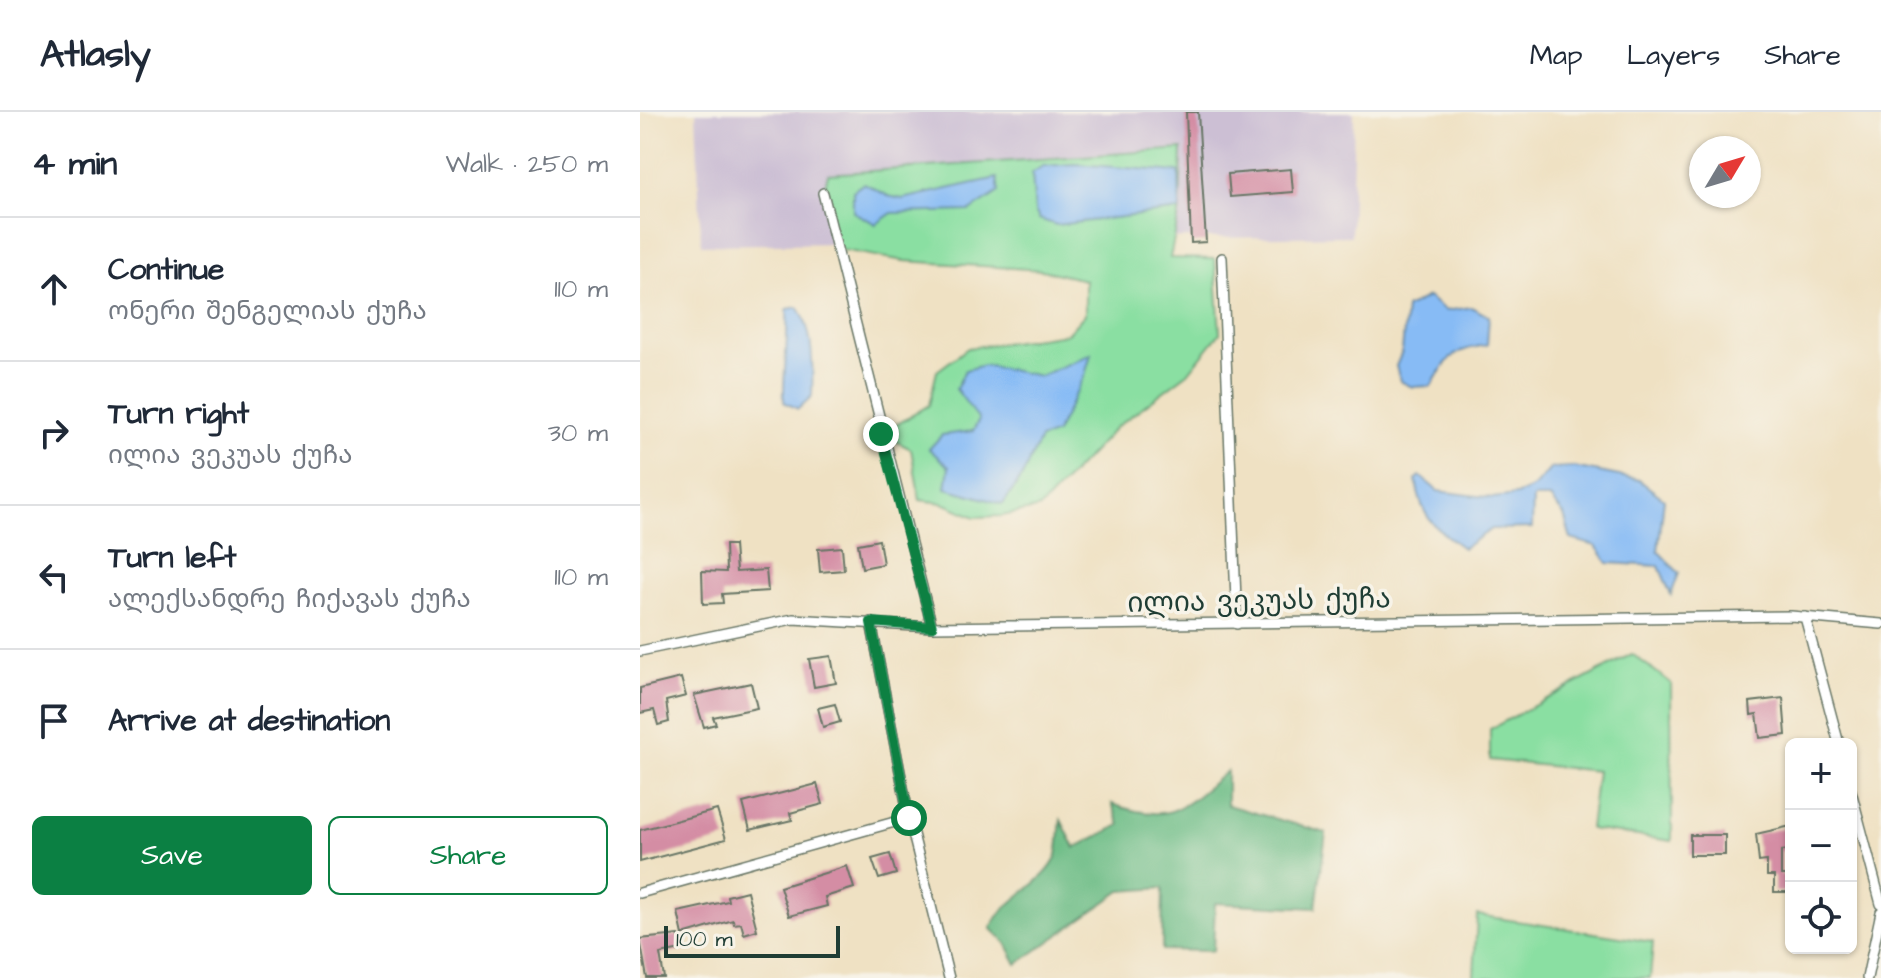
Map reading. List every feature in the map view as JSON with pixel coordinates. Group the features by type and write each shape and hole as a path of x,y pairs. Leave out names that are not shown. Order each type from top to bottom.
{"street":[{"path":"823,193 932,627"},
{"path":"1222,258 1237,624"},
{"path":"1805,617 1837,738"},
{"name":"ილია ვეკუას ქუჩა","path":"640,651 793,619 932,627 1805,617 1881,624"},
{"path":"871,622 909,818 949,978"},
{"path":"1856,810 1881,904"},
{"path":"640,893 909,818"},
{"path":"1867,978 1881,912"}],"shaded area":[{"path":"696,112 1354,112 1351,236 701,245"}],"green space":[{"path":"1182,149 1180,210 1170,258 1215,259 1220,333 1188,373 1115,428 1040,508 1002,516 975,517 943,503 920,500 911,449 881,434 929,405 937,371 968,348 1067,334 1085,314 1085,280 1042,270 904,261 836,249 823,193 828,174"},
{"path":"1632,654 1671,683 1672,841 1590,829 1597,771 1490,760 1490,729"},
{"path":"1227,771 1227,805 1326,833 1316,908 1215,903 1213,951 1162,950 1163,888 1121,891 1017,964 1006,943 991,928 1006,908 1050,868 1057,854 1061,820 1075,848 1120,825 1112,804 1164,813 1188,803"},
{"path":"1477,915 1653,942 1650,978 1474,978"}],"water":[{"path":"1075,164 1179,172 1180,210 1056,225 1039,219 1035,211 1032,173 1043,166"},
{"path":"997,178 999,192 970,211 892,213 876,224 853,212 853,191 864,183 888,196 902,199"},
{"path":"1428,297 1446,311 1471,307 1489,316 1487,345 1466,349 1453,356 1431,386 1412,387 1400,381 1396,366 1402,352 1406,308"},
{"path":"798,307 810,338 812,396 798,409 784,402 784,390 787,309"},
{"path":"1091,354 1085,375 1056,433 1040,439 1022,477 1003,504 946,488 949,467 929,449 942,435 973,431 979,420 956,389 965,370 984,365 1040,376"},
{"path":"1574,467 1639,480 1664,499 1658,551 1679,573 1671,595 1659,566 1608,563 1596,546 1571,539 1564,515 1550,498 1533,498 1532,528 1492,529 1463,548 1430,520 1421,504 1416,480 1420,476 1438,491 1493,498 1516,495 1534,487 1551,468"}],"building":[{"path":"1186,112 1198,112 1206,242 1191,243"},
{"path":"1291,169 1293,192 1230,197 1228,174"},
{"path":"879,540 883,564 862,568 858,544"},
{"path":"725,545 734,545 736,572 766,570 768,591 722,594 723,603 703,604 702,571 726,572"},
{"path":"842,547 844,570 820,572 818,549"},
{"path":"831,656 836,683 814,687 809,659"},
{"path":"681,678 686,696 666,701 669,722 658,725 654,710 640,713 640,688"},
{"path":"751,683 757,708 713,717 716,724 704,727 694,695"},
{"path":"1783,698 1786,735 1760,738 1757,714 1751,715 1750,702"},
{"path":"835,704 840,722 823,727 818,708"},
{"path":"817,784 823,804 790,813 792,820 750,830 743,803"},
{"path":"717,810 726,839 640,862 640,830"},
{"path":"1785,827 1781,875 1785,875 1785,892 1774,892 1774,876 1767,876 1767,861 1759,862 1756,834"},
{"path":"1690,835 1725,835 1725,855 1690,855"},
{"path":"890,854 896,874 879,879 872,859"},
{"path":"847,866 854,888 825,897 827,906 789,916 780,887"},
{"path":"747,891 757,930 744,934 741,923 734,924 733,920 683,935 678,912 728,901 727,896"},
{"path":"679,935 682,950 660,954 664,978 647,978 640,939"}],"route":[{"path":"881,434 932,627 871,622 909,818"}]}
